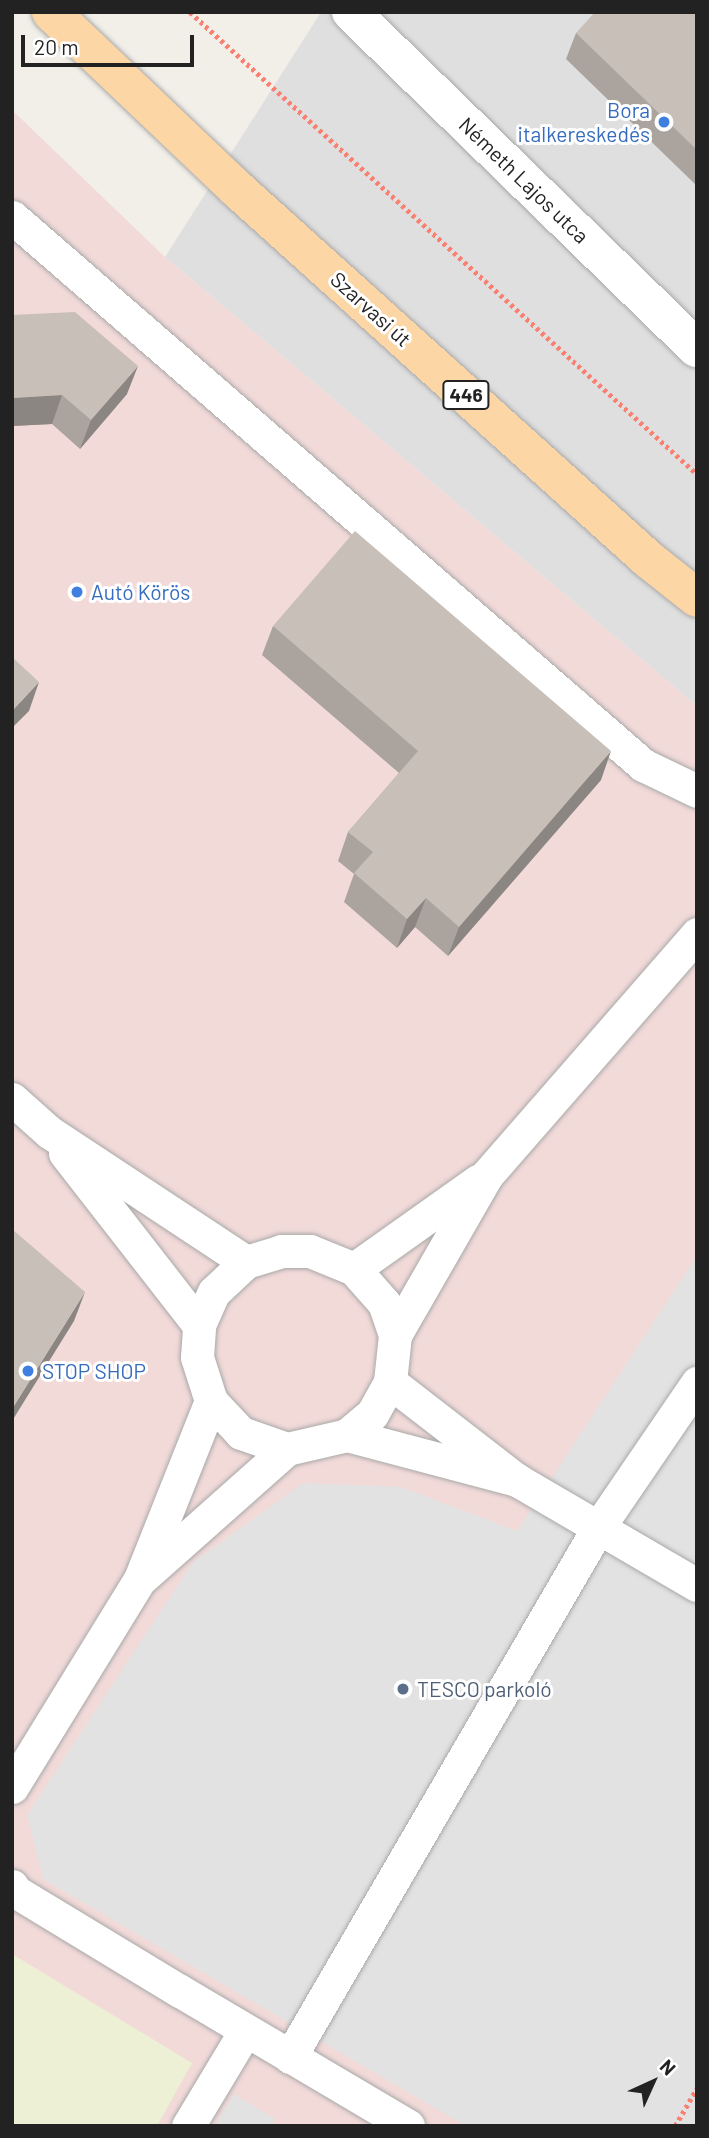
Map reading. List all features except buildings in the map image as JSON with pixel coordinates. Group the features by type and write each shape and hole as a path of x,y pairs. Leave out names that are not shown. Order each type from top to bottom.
{"main road":[{"name":"Szarvasi út","path":"51,12 237,188 649,560 697,598"}],"street":[{"name":"Németh Lajos utca","path":"351,12 697,348"}],"lane":[{"path":"12,217 643,765 697,791"},
{"path":"394,1335 487,1175 697,934"},
{"path":"12,1099 49,1132 246,1262"},
{"path":"49,1132 199,1325"},
{"path":"354,1269 487,1175"},
{"path":"140,1579 287,1449 347,1435 372,1414 390,1382 394,1335 384,1303 354,1269 310,1251 281,1251 246,1262 214,1292 199,1325 197,1357 211,1401 241,1433 287,1449"},
{"path":"390,1382 517,1480 697,1585"},
{"path":"290,2057 598,1528 697,1383"},
{"path":"12,1787 140,1579 211,1401"},
{"path":"347,1435 517,1480"},
{"path":"12,1886 13,1890 408,2126"},
{"path":"188,2126 246,2031"}],"path":[{"path":"190,12 697,474"},
{"path":"675,2126 697,2088"}],"shaded area":[{"path":"321,12 697,12 697,706 165,257"},
{"path":"12,110 165,257 697,706 697,2126 12,2126"},
{"name":"TESCO parkoló","path":"697,1256 697,2126 466,2126 43,1879 27,1815 193,1562 304,1483 401,1487 517,1531"},
{"path":"234,2094 275,2119 271,2126 214,2126"}],"green space":[{"path":"12,1954 192,2063 157,2126 12,2126"}],"place":[{"name":"Bora italkereskedés","path":"664,122"},
{"name":"Autó Körös","path":"77,592"},
{"name":"STOP SHOP","path":"28,1371"},
{"name":"TESCO parkoló","path":"403,1689"}]}
